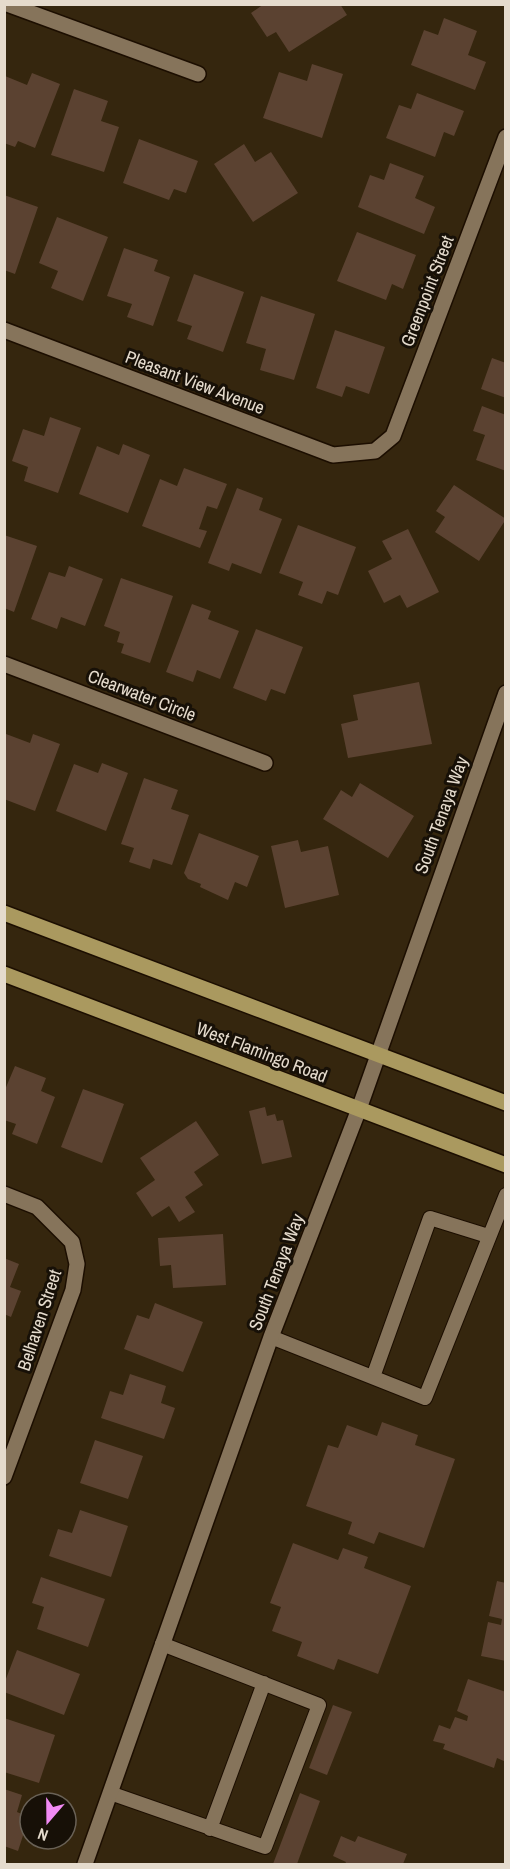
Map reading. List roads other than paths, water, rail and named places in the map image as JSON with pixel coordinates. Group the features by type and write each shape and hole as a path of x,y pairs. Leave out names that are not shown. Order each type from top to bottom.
{"main road":[{"path":"4,914 506,1103"},
{"name":"West Flamingo Road","path":"4,974 506,1165"}],"street":[{"path":"7,4 198,74"},
{"name":"Greenpoint Street","path":"375,451 393,436 506,137"},
{"name":"Pleasant View Avenue","path":"4,330 333,455 375,451"},
{"name":"Clearwater Circle","path":"4,664 265,763"},
{"name":"South Tenaya Way","path":"85,1864 271,1337 359,1109 506,693"},
{"name":"Belhaven Street","path":"4,1194 37,1207 72,1242 77,1264 73,1290 4,1477"}],"lane":[{"path":"271,1337 425,1398 506,1195"},
{"path":"373,1377 430,1218 488,1236"},
{"path":"110,1793 265,1847 318,1705 162,1644"},
{"path":"210,1828 264,1683"}]}
